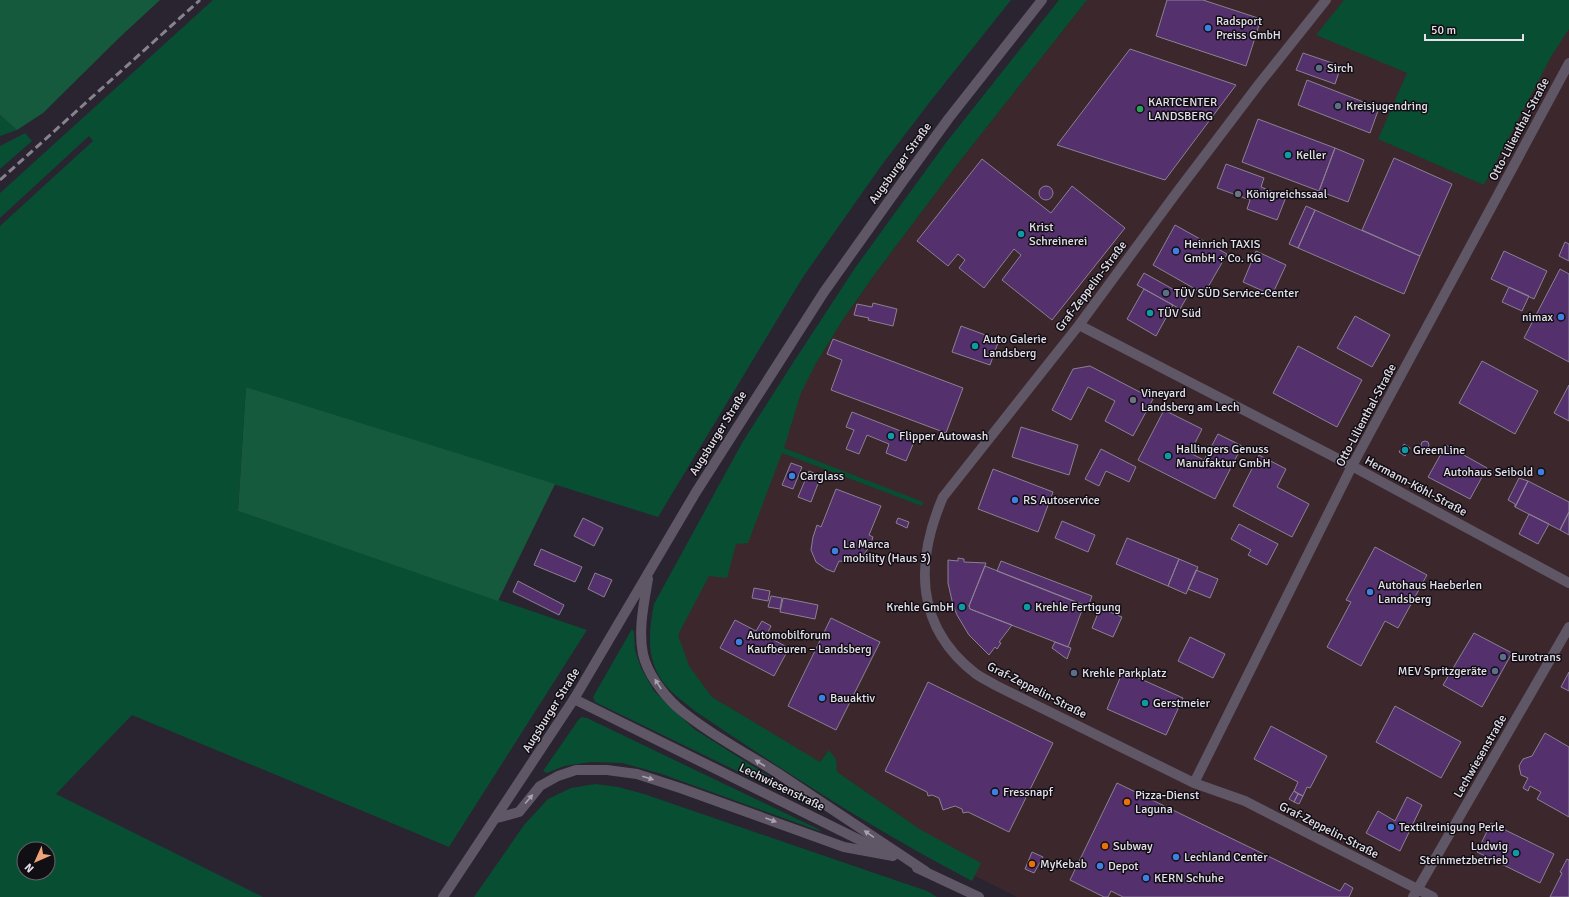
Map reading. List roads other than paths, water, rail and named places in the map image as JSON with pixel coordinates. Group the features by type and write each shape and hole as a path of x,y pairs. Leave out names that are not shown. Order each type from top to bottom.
{"street":[{"name":"Augsburger Straße","path":"444,897 574,699 700,486 824,292 949,118 1042,0"},
{"name":"Graf-Zeppelin-Straße","path":"1326,0 1256,88 1079,325 943,497 934,518 925,557 924,578 927,603 939,633 957,656 976,674 997,686 1194,783 1245,801 1416,893 1433,897"},
{"name":"Otto-Lilienthal-Straße","path":"1194,783 1352,466 1569,63"},
{"name":"Hermann-Köhl-Straße","path":"1079,325 1352,466 1569,583"},
{"path":"649,573 642,630 643,655 652,675 662,691 678,707 711,731 925,871"},
{"name":"Lechwiesenstraße","path":"1416,893 1569,627"},
{"name":"Lechwiesenstraße","path":"574,699 979,897"},
{"path":"497,818 518,812 540,786 558,776 576,770 607,770 637,774 683,788 844,847 893,856"}],"railway":[{"path":"0,180 200,0"}],"place":[{"name":"Radsport Preiss GmbH","path":"1208,28"},
{"name":"Sirch","path":"1319,68"},
{"name":"Kreisjugendring","path":"1338,106"},
{"name":"KARTCENTER LANDSBERG","path":"1140,109"},
{"name":"Keller","path":"1288,155"},
{"name":"Königreichssaal","path":"1238,194"},
{"name":"Krist Schreinerei","path":"1021,234"},
{"name":"Heinrich TAXIS GmbH + Co. KG","path":"1176,251"},
{"name":"TÜV SÜD Service-Center","path":"1166,293"},
{"name":"TÜV Süd","path":"1150,313"},
{"name":"nimax","path":"1561,317"},
{"name":"Auto Galerie Landsberg","path":"975,346"},
{"name":"Vineyard Landsberg am Lech","path":"1133,400"},
{"name":"Flipper Autowash","path":"891,436"},
{"name":"GreenLine","path":"1405,450"},
{"name":"Hallingers Genuss Manufaktur GmbH","path":"1168,456"},
{"name":"Autohaus Seibold","path":"1541,472"},
{"name":"Carglass","path":"792,476"},
{"name":"RS Autoservice","path":"1015,500"},
{"name":"La Marca mobility (Haus 3)","path":"835,551"},
{"name":"Autohaus Haeberlen Landsberg","path":"1370,592"},
{"name":"Krehle GmbH","path":"962,607"},
{"name":"Krehle Fertigung","path":"1027,607"},
{"name":"Automobilforum Kaufbeuren – Landsberg","path":"739,642"},
{"name":"Eurotrans","path":"1503,657"},
{"name":"MEV Spritzgeräte","path":"1495,671"},
{"name":"Krehle Parkplatz","path":"1074,673"},
{"name":"Bauaktiv","path":"822,698"},
{"name":"Gerstmeier","path":"1145,703"},
{"name":"Fressnapf","path":"995,792"},
{"name":"Pizza-Dienst Laguna","path":"1127,802"},
{"name":"Textilreinigung Perle","path":"1391,827"},
{"name":"Subway","path":"1105,846"},
{"name":"Ludwig Steinmetzbetrieb","path":"1516,853"},
{"name":"Lechland Center","path":"1176,857"},
{"name":"MyKebab","path":"1032,864"},
{"name":"Depot","path":"1100,866"},
{"name":"KERN Schuhe","path":"1146,878"}]}
